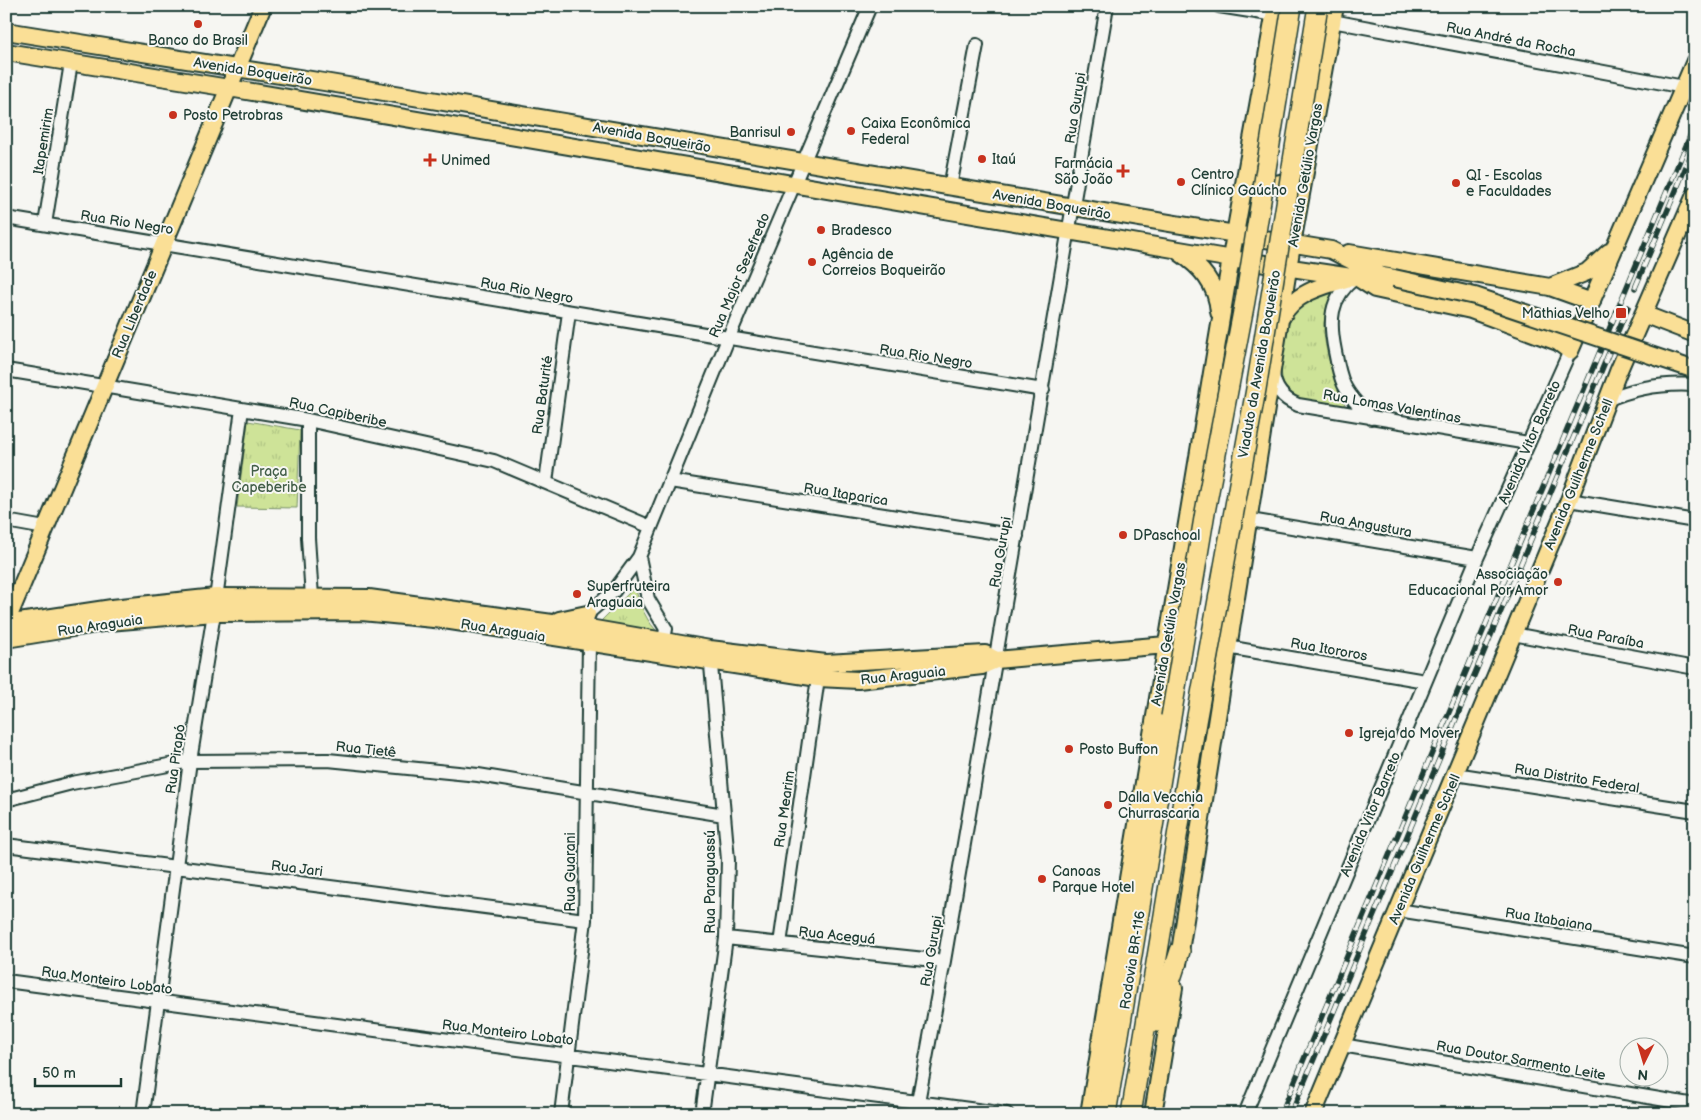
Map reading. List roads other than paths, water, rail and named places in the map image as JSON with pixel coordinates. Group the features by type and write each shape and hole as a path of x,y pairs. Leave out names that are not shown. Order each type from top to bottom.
{"highway":[{"name":"Viaduto da Avenida Boqueirão","path":"1171,717 1205,512 1245,301 1292,6"},
{"name":"Viaduto da Avenida Boqueirão","path":"1196,722 1256,389 1318,6"},
{"name":"Rodovia BR-116","path":"1108,1105 1171,717"},
{"name":"Rodovia BR-116","path":"1131,1114 1196,722"},
{"path":"1136,1085 1180,951"},
{"path":"1101,1045 1108,1105"}],"main road":[{"name":"Rua Liberdade","path":"6,624 263,6"},
{"name":"Avenida Getúlio Vargas","path":"1089,1114 1235,234 1275,11"},
{"name":"Avenida Getúlio Vargas","path":"1153,1114 1227,647 1250,520 1292,244 1334,14"},
{"name":"Avenida Boqueirão","path":"6,31 1326,249 1388,277 1476,296 1695,370"},
{"name":"Avenida Boqueirão","path":"6,52 1070,229 1289,268 1355,278 1388,277"},
{"path":"1280,320 1289,306 1304,294 1355,278 1375,289 1426,299 1484,314 1567,346 1592,302 1615,244 1695,61"},
{"path":"1248,158 1256,176 1269,184 1284,183 1305,167"},
{"name":"Avenida Guilherme Schell","path":"1313,1114 1569,500 1607,400 1643,314 1693,205"},
{"path":"1208,230 1229,222 1240,209"},
{"path":"1297,218 1300,235 1326,249 1550,287 1592,302"},
{"path":"1550,287 1587,272 1600,262 1615,244"},
{"path":"1176,249 1199,267 1214,287 1218,302 1219,332"},
{"path":"1643,314 1695,334"},
{"path":"1219,332 1239,318 1256,316 1266,322 1276,343"},
{"name":"Rua Araguaia","path":"6,624 112,608 215,605 312,597 369,598 588,628 688,646 710,656 826,663 985,654 996,660"},
{"name":"Rua Araguaia","path":"6,640 215,605 362,612 444,620 588,628"},
{"name":"Rua Araguaia","path":"663,641 710,656 818,678 858,680 982,666 996,660 1166,645"}],"street":[{"name":"Rua Major Sezefredo","path":"588,628 639,557 728,339 870,6"},
{"name":"Rua Gurupi","path":"918,1102 1018,536 1107,6"},
{"path":"1219,6 1275,11"},
{"name":"Rua André da Rocha","path":"1334,14 1684,87"},
{"path":"950,187 977,45"},
{"name":"Itapemirim","path":"45,224 71,63"},
{"name":"Rua Rio Negro","path":"6,218 1043,390"},
{"path":"1355,278 1336,299 1330,318 1330,330 1338,368 1344,385 1371,418"},
{"name":"Rua Baturité","path":"546,482 569,312"},
{"name":"Avenida Vitor Barreto","path":"1245,1114 1425,681 1528,444 1567,346"},
{"name":"Rua Lomas Valentinas","path":"1273,369 1276,387 1288,401 1298,405 1528,444"},
{"name":"Rua Capiberibe","path":"6,370 308,420 494,461 651,528"},
{"path":"1607,400 1641,388 1667,383 1695,385"},
{"name":"Rua Pirapó","path":"143,1114 190,760 215,605 242,409"},
{"path":"308,420 308,538 312,597"},
{"name":"Rua Itaparica","path":"670,481 1018,536"},
{"path":"1569,500 1695,521"},
{"name":"Rua Angustura","path":"1250,520 1477,558"},
{"path":"6,522 45,528"},
{"path":"639,557 648,599 663,641"},
{"name":"Rua Guarani","path":"561,1114 585,920 588,628"},
{"name":"Rua Paraíba","path":"1512,634 1695,668"},
{"name":"Rua Itororos","path":"1227,647 1425,681"},
{"name":"Rua Paraguassú","path":"702,1114 726,938 728,860 710,656"},
{"name":"Rua Mearim","path":"780,944 818,678"},
{"name":"Rua Tietê","path":"6,800 72,783 190,760 328,760 478,775 724,815"},
{"name":"Rua Distrito Federal","path":"1455,774 1695,812"},
{"name":"Rua Jari","path":"6,845 585,920"},
{"name":"Rua Itabaiana","path":"1398,910 1695,957"},
{"name":"Rua Aceguá","path":"726,938 944,961"},
{"name":"Rua Monteiro Lobato","path":"6,981 1007,1114"},
{"name":"Rua Doutor Sarmento Leite","path":"1342,1045 1695,1106"},
{"path":"1693,1114 1695,1106"}],"railway":[{"path":"1281,1114 1695,124"},
{"path":"1635,288 1695,145"},
{"path":"1291,1114 1628,307"}],"place":[{"name":"Banco do Brasil","path":"198,24"},
{"name":"Posto Petrobras","path":"173,115"},
{"name":"Caixa Econômica Federal","path":"851,131"},
{"name":"Banrisul","path":"791,132"},
{"name":"Itaú","path":"982,159"},
{"name":"Unimed","path":"430,160"},
{"name":"Farmácia São João","path":"1123,171"},
{"name":"Centro Clínico Gaúcho","path":"1181,182"},
{"name":"QI - Escolas e Faculdades","path":"1456,183"},
{"name":"Bradesco","path":"821,230"},
{"name":"Agência de Correios Boqueirão","path":"812,262"},
{"name":"Mathias Velho","path":"1621,313"},
{"name":"DPaschoal","path":"1123,535"},
{"name":"Associação Educacional Por Amor","path":"1558,582"},
{"name":"Superfruteira Araguaia","path":"577,594"},
{"name":"Igreja do Mover","path":"1349,733"},
{"name":"Posto Buffon","path":"1069,749"},
{"name":"Dalla Vecchia Churrascaria","path":"1108,805"},
{"name":"Canoas Parque Hotel","path":"1042,879"}],"park label":[{"name":"Praça Capeberibe","path":"269,480"}]}
